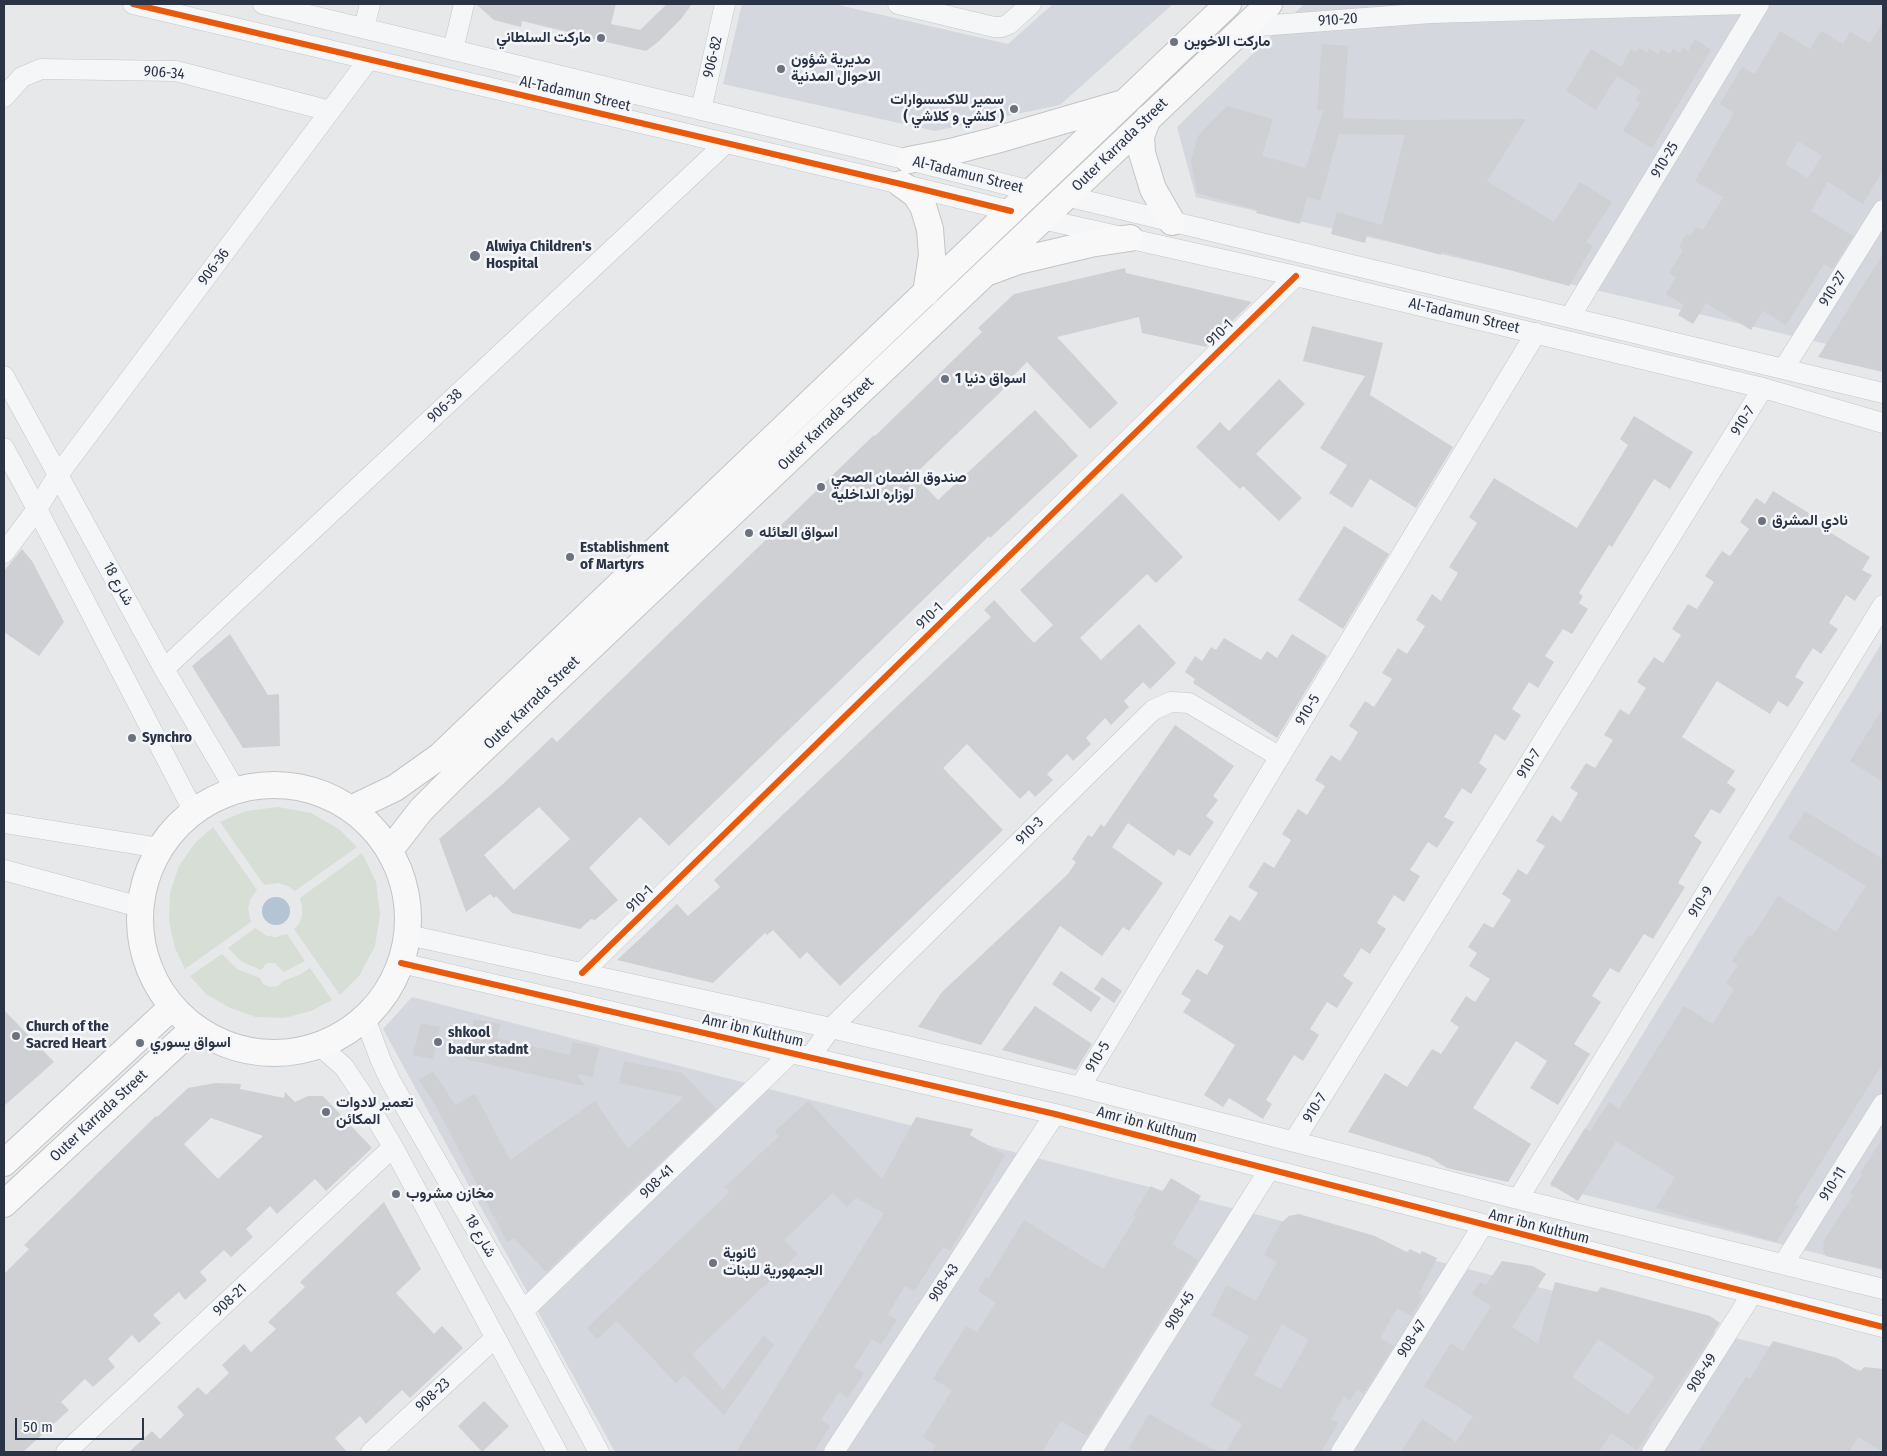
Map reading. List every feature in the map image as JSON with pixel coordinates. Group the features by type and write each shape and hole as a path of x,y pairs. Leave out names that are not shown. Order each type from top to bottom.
{"main road":[{"name":"Outer Karrada Street","path":"351,809 395,788 440,756 1228,4"},
{"name":"Outer Karrada Street","path":"390,850 421,810 458,773 1269,4"},
{"path":"926,293 932,255 929,223 923,206 905,172 950,152 1126,102"},
{"path":"1148,118 1141,136 1142,153 1153,189 1172,222"},
{"path":"976,281 990,272 1018,261 1090,244 1130,238"},
{"path":"276,785 316,791 351,809 373,828 390,850 406,891 408,935 401,963 386,993 365,1018 344,1034 319,1045 284,1053 249,1051 215,1040 195,1027 172,1007 153,977 142,943 140,907 147,876 160,848 175,828 194,812 214,799 236,790 276,785"},
{"name":"Outer Karrada Street","path":"4,1163 172,1007"},
{"name":"Outer Karrada Street","path":"4,1204 195,1027"}],"street":[{"name":"Al-Tadamun Street","path":"133,4 726,143 1032,191"},
{"name":"Al-Tadamun Street","path":"263,4 295,8 364,28 700,110 905,172 1011,211"},
{"path":"364,28 370,4"},
{"path":"453,50 464,4"},
{"name":"906-82","path":"700,110 725,4"},
{"path":"898,4 994,27 1002,27 1009,24 1031,4"},
{"name":"910-20","path":"1245,26 1425,9 1748,4"},
{"name":"910-25","path":"1570,317 1759,4"},
{"name":"906-36","path":"4,553 37,509 58,475 369,59"},
{"name":"906-34","path":"4,96 22,76 41,69 176,72 330,112"},
{"name":"906-38","path":"164,669 726,143"},
{"name":"Al-Tadamun Street","path":"1066,196 1883,393"},
{"name":"910-27","path":"1784,368 1883,210"},
{"name":"Al-Tadamun Street","path":"1042,218 1296,276 1763,388 1883,423"},
{"name":"910-1","path":"582,973 1296,276"},
{"name":"910-5","path":"1080,1087 1536,333"},
{"name":"شارع 18","path":"4,376 164,669 236,790"},
{"name":"910-7","path":"1294,1141 1763,388"},
{"path":"4,448 194,812"},
{"name":"910-9","path":"1518,1200 1883,605"},
{"name":"910-3","path":"800,1055 831,1028 1152,710 1171,702 1190,703 1280,757"},
{"path":"4,822 160,848"},
{"path":"6,875 140,907"},
{"name":"Amr ibn Kulthum","path":"408,935 831,1028 1080,1087 1518,1200 1784,1263 1883,1289"},
{"name":"Amr ibn Kulthum","path":"401,963 1055,1114 1883,1327"},
{"name":"شارع 18","path":"365,1018 391,1082 523,1311 599,1452"},
{"path":"319,1045 344,1067 354,1080 393,1147 557,1452"},
{"name":"908-41","path":"523,1311 800,1055"},
{"name":"910-11","path":"1784,1263 1883,1104"},
{"name":"908-43","path":"834,1452 1055,1114"},
{"name":"908-21","path":"66,1452 393,1147"},
{"name":"908-45","path":"1091,1452 1268,1170"},
{"name":"908-47","path":"1342,1452 1483,1225"},
{"name":"908-49","path":"1652,1452 1752,1294"},
{"name":"908-23","path":"371,1452 495,1338"}],"shaded area":[{"path":"742,4 834,4 1008,44 1053,4 1173,4 1060,105 935,131 723,84"},
{"path":"1304,4 1883,4 1883,357 1196,197 1177,127"},
{"path":"1883,641 1883,1270 1550,1186"},
{"path":"278,807 311,813 339,829 357,847 295,891 279,883 264,885 220,822 246,811"},
{"path":"213,827 257,890 250,900 248,909 251,922 185,969 175,948 169,921 170,893 179,866 195,843"},
{"path":"362,853 376,882 380,914 375,946 359,976 340,995 294,929 299,924 302,916 300,898"},
{"path":"255,928 267,936 276,937 287,934 305,961 284,972 275,963 267,963 261,970 242,962 228,948"},
{"path":"222,954 237,969 260,978 263,984 270,987 278,986 283,981 299,975 310,968 332,1000 311,1011 284,1018 256,1017 230,1008 206,994 190,976"},
{"path":"412,997 1883,1376 1883,1452 615,1452 383,1029"}],"water":[{"path":"276,897 286,901 290,911 286,921 276,925 266,921 262,911 266,901"}],"building":[{"path":"476,4 616,4 611,24 640,30 667,4 692,4 681,19 646,51 522,21 521,27 494,20"},
{"path":"1883,22 1883,170 1863,204 1828,182 1811,211 1853,236 1832,269 1824,264 1786,325 1763,311 1751,330 1706,303 1693,324 1678,315 1684,305 1666,294 1676,277 1669,273 1683,250 1679,247 1686,234 1690,236 1696,227 1703,230 1723,197 1695,181 1734,113 1720,104 1742,67 1755,74 1780,31 1810,49 1821,31 1843,44 1850,32 1870,43","holes":["1798,141 1822,156 1808,178 1785,164"]},
{"path":"1695,39 1711,50 1652,148 1623,131 1640,103 1636,100 1641,91 1617,76 1596,110 1566,91 1591,49 1621,67 1631,49 1636,52 1639,48 1647,53 1649,48 1658,54 1661,49 1670,54 1673,49 1680,53 1683,48 1688,51"},
{"path":"1322,44 1348,46 1343,118 1406,120 1526,119 1487,181 1554,222 1580,182 1612,202 1586,242 1593,246 1569,286 1442,252 1441,255 1367,235 1365,243 1331,234 1337,212 1382,225 1405,135 1339,134 1320,201 1307,197 1300,224 1256,213 1257,210 1197,193 1191,161 1198,136 1227,106 1273,119 1262,156 1306,168 1323,111 1317,110"},
{"path":"1883,254 1883,372 1818,357"},
{"path":"1125,268 1126,273 1252,302 1206,347 1142,333 1139,317 1057,337 1118,403 1090,429 1027,362 1009,380 1011,382 914,475 938,500 1035,410 1078,456 990,538 989,536 669,846 640,817 589,868 618,900 595,920 591,919 580,929 512,913 496,896 494,898 490,894 466,912 439,839 503,784 552,737 557,742 982,332 978,328 1014,294","holes":["539,807 570,839 514,890 484,855"]},
{"path":"1312,326 1383,343 1370,395 1453,447 1416,508 1370,479 1352,508 1329,493 1347,465 1320,448 1365,376 1303,361"},
{"path":"1279,379 1305,404 1256,454 1302,498 1279,521 1243,486 1240,489 1196,447 1220,422 1229,431"},
{"path":"1634,416 1693,452 1670,489 1654,479 1612,547 1609,545 1579,593 1583,596 1579,603 1588,609 1572,634 1563,629 1545,656 1554,662 1538,688 1529,682 1512,709 1521,715 1505,741 1495,734 1479,763 1487,769 1471,794 1462,788 1444,817 1454,822 1437,848 1428,842 1410,870 1420,876 1404,902 1394,895 1377,923 1386,929 1370,954 1361,948 1343,976 1353,983 1337,1008 1327,1002 1310,1029 1319,1035 1303,1061 1294,1055 1266,1100 1272,1104 1263,1119 1229,1098 1223,1107 1204,1095 1235,1045 1183,1012 1191,1000 1181,994 1197,969 1207,975 1224,946 1214,940 1230,915 1240,921 1258,893 1248,887 1264,862 1274,868 1291,840 1282,834 1298,809 1307,815 1325,786 1315,780 1331,755 1340,761 1358,732 1349,726 1365,701 1374,707 1392,679 1382,673 1398,648 1407,654 1425,626 1416,620 1432,594 1441,601 1458,573 1449,567 1477,523 1469,517 1494,478 1577,528 1628,445 1620,439"},
{"path":"1773,491 1820,520 1818,525 1870,557 1862,570 1872,575 1855,601 1846,595 1829,623 1838,629 1821,654 1813,648 1804,662 1795,677 1804,682 1788,707 1778,701 1770,714 1717,681 1682,737 1735,771 1727,783 1736,789 1720,814 1711,809 1694,836 1702,842 1678,883 1685,887 1653,939 1644,934 1619,973 1610,968 1592,996 1601,1002 1574,1044 1590,1054 1558,1105 1530,1088 1547,1061 1516,1041 1473,1108 1531,1144 1508,1182 1447,1168 1429,1157 1348,1132 1385,1073 1407,1087 1432,1049 1441,1054 1459,1027 1450,1021 1466,996 1475,1002 1490,979 1469,966 1477,953 1468,947 1484,923 1493,928 1511,900 1502,894 1518,869 1527,875 1545,846 1536,841 1552,815 1561,822 1578,793 1570,788 1586,763 1595,768 1613,740 1604,735 1620,709 1629,715 1646,688 1637,682 1654,657 1663,663 1681,635 1672,629 1688,604 1697,609 1714,582 1705,576 1722,551 1730,556 1749,529 1740,522 1756,498 1765,504"},
{"path":"1122,493 1183,557 1156,583 1147,574 1080,638 1101,660 1139,624 1176,663 1150,689 1143,682 1124,701 1129,707 1111,725 1105,718 1086,738 1091,744 1073,761 1067,754 1047,774 1053,780 1035,797 1029,790 1020,799 967,744 943,768 1003,830 840,986 807,952 800,959 773,930 767,935 765,933 713,983 617,960 677,904 688,916 720,887 714,880 991,617 984,610 994,600 1034,643 1053,625 1020,590"},
{"path":"1344,526 1389,554 1343,629 1298,600"},
{"path":"22,549 32,561 64,622 39,656 4,632 4,571"},
{"path":"230,634 268,695 279,694 280,746 243,748 192,666"},
{"path":"1292,634 1327,656 1277,738 1193,683 1195,679 1185,672 1195,656 1202,661 1211,647 1216,650 1224,638 1261,660 1267,651 1277,658"},
{"path":"1883,708 1883,782 1850,761"},
{"path":"1175,725 1234,766 1213,796 1218,800 1206,816 1214,822 1190,856 1178,849 1174,856 1128,823 1112,847 1163,883 1129,931 1123,927 1102,956 1060,926 981,1045 918,1027 942,992 1068,874 1076,862 1072,859 1088,835 1092,837 1101,824 1104,827"},
{"path":"1805,811 1883,859 1883,1063 1795,1204 1799,1206 1776,1242 1656,1208 1675,1177 1616,1141 1578,1201 1550,1184 1585,1128 1590,1132 1609,1102 1619,1109 1684,1006 1713,1024 1734,989 1726,983 1738,965 1732,961 1749,935 1752,937 1778,896 1836,932 1866,886 1788,838"},
{"path":"1061,971 1101,998 1091,1012 1052,984"},
{"path":"1102,977 1122,991 1114,1003 1094,989"},
{"path":"1035,1006 1092,1044 1076,1070 1002,1050"},
{"name":"Church of the Sacred Heart","path":"4,1010 54,1062 4,1106"},
{"path":"474,1019 500,1024 497,1038 570,1055 573,1042 599,1048 593,1077 577,1074 585,1086 465,1059"},
{"path":"421,1023 440,1027 433,1059 413,1055"},
{"path":"624,1061 682,1073 716,1109 546,1272 514,1238 507,1242 435,1104 419,1080 433,1071 455,1105 475,1094 510,1160 595,1101 628,1149 684,1097 619,1083"},
{"path":"216,1083 241,1084 240,1089 284,1098 285,1092 295,1102 308,1096 323,1096 372,1148 326,1191 315,1179 277,1214 270,1206 246,1229 253,1237 231,1257 224,1250 200,1272 207,1280 185,1300 179,1292 153,1315 161,1323 139,1343 132,1335 108,1359 115,1367 93,1387 85,1379 61,1402 69,1410 23,1452 4,1452 4,1274 29,1249 24,1245 156,1116 188,1088","holes":["211,1118 263,1136 218,1179 184,1144"]},
{"path":"808,1101 882,1179 916,1117 973,1129 970,1135 1005,1155 950,1251 943,1247 914,1291 905,1286 888,1314 897,1320 881,1345 872,1339 854,1367 864,1373 848,1398 839,1392 821,1420 830,1426 814,1452 736,1452 884,1213 856,1198 847,1207 833,1193 784,1240 798,1254 692,1354 723,1390 764,1335 774,1345 724,1415 684,1375 676,1383 617,1321 597,1339 587,1328 730,1192 725,1187 779,1136 775,1131"},
{"path":"1883,1138 1883,1269 1826,1256 1823,1250 1824,1240 1853,1195 1850,1193 1862,1175 1860,1173"},
{"path":"1171,1178 1201,1196 1172,1244 1198,1260 1087,1436 1061,1421 1042,1452 932,1452 936,1446 923,1437 952,1390 933,1379 966,1326 977,1332 996,1303 978,1291 986,1277 988,1279 1024,1220 1103,1269 1136,1217 1133,1215 1151,1186 1162,1192"},
{"path":"384,1202 421,1269 396,1293 434,1334 442,1326 463,1348 410,1398 402,1390 366,1424 360,1416 335,1438 347,1452 129,1452 152,1431 160,1439 184,1415 177,1407 198,1387 206,1395 229,1373 222,1365 244,1344 251,1352 276,1329 268,1322 305,1287 300,1282"},
{"path":"1299,1214 1375,1236 1407,1252 1410,1249 1420,1254 1422,1251 1437,1258 1419,1294 1423,1296 1412,1316 1397,1308 1380,1338 1394,1346 1363,1394 1357,1390 1350,1400 1344,1396 1331,1419 1338,1423 1321,1452 1226,1452 1242,1424 1210,1405 1249,1336 1211,1315 1227,1285 1256,1301 1277,1262 1264,1255 1281,1223 1289,1216","holes":["1282,1324 1309,1340 1281,1389 1254,1375"]},
{"path":"1502,1261 1533,1266 1546,1274 1512,1327 1538,1344 1555,1282 1597,1292 1601,1287 1710,1316 1720,1323 1648,1429 1650,1431 1637,1450 1611,1433 1599,1452 1401,1452 1422,1419 1456,1442 1473,1416 1424,1386 1451,1343 1463,1351 1491,1306 1472,1294 1480,1282 1486,1285","holes":["1598,1339 1655,1377 1628,1415 1572,1377"]},
{"path":"1773,1341 1837,1358 1860,1372 1864,1367 1883,1369 1883,1452 1858,1437 1849,1452 1698,1452 1746,1377 1750,1379"},
{"path":"484,1401 509,1426 482,1452 458,1426"},
{"path":"1149,1414 1218,1452 1137,1452 1129,1448"}],"cycle path":[{"path":"133,4 1011,211"},
{"path":"582,973 1296,276"},
{"path":"401,963 1055,1114 1883,1327"}],"place":[{"name":"ماركت السلطاني","path":"601,38"},
{"name":"ماركت الاخوين","path":"1174,42"},
{"name":"مديرية شؤون الاحوال المدنية","path":"781,69"},
{"name":"سمير للاكسسوارات ( كلشي و كلاشي )","path":"1014,109"},
{"name":"Alwiya Children's Hospital","path":"475,256"},
{"name":"اسواق دنيا 1","path":"945,379"},
{"name":"صندوق الضمان الصحي لوزاره الداخليه","path":"821,487"},
{"name":"نادي المشرق","path":"1762,521"},
{"name":"اسواق العائله","path":"749,533"},
{"name":"Establishment of Martyrs","path":"570,557"},
{"name":"Synchro","path":"132,738"},
{"name":"Church of the Sacred Heart","path":"16,1036"},
{"name":"shkool badur stadnt","path":"438,1042"},
{"name":"اسواق يسوري","path":"140,1043"},
{"name":"تعمير لادوات المكائن","path":"326,1112"},
{"name":"مخازن مشروب","path":"396,1194"},
{"name":"ثانوية الجمهورية للبنات","path":"713,1263"}]}
